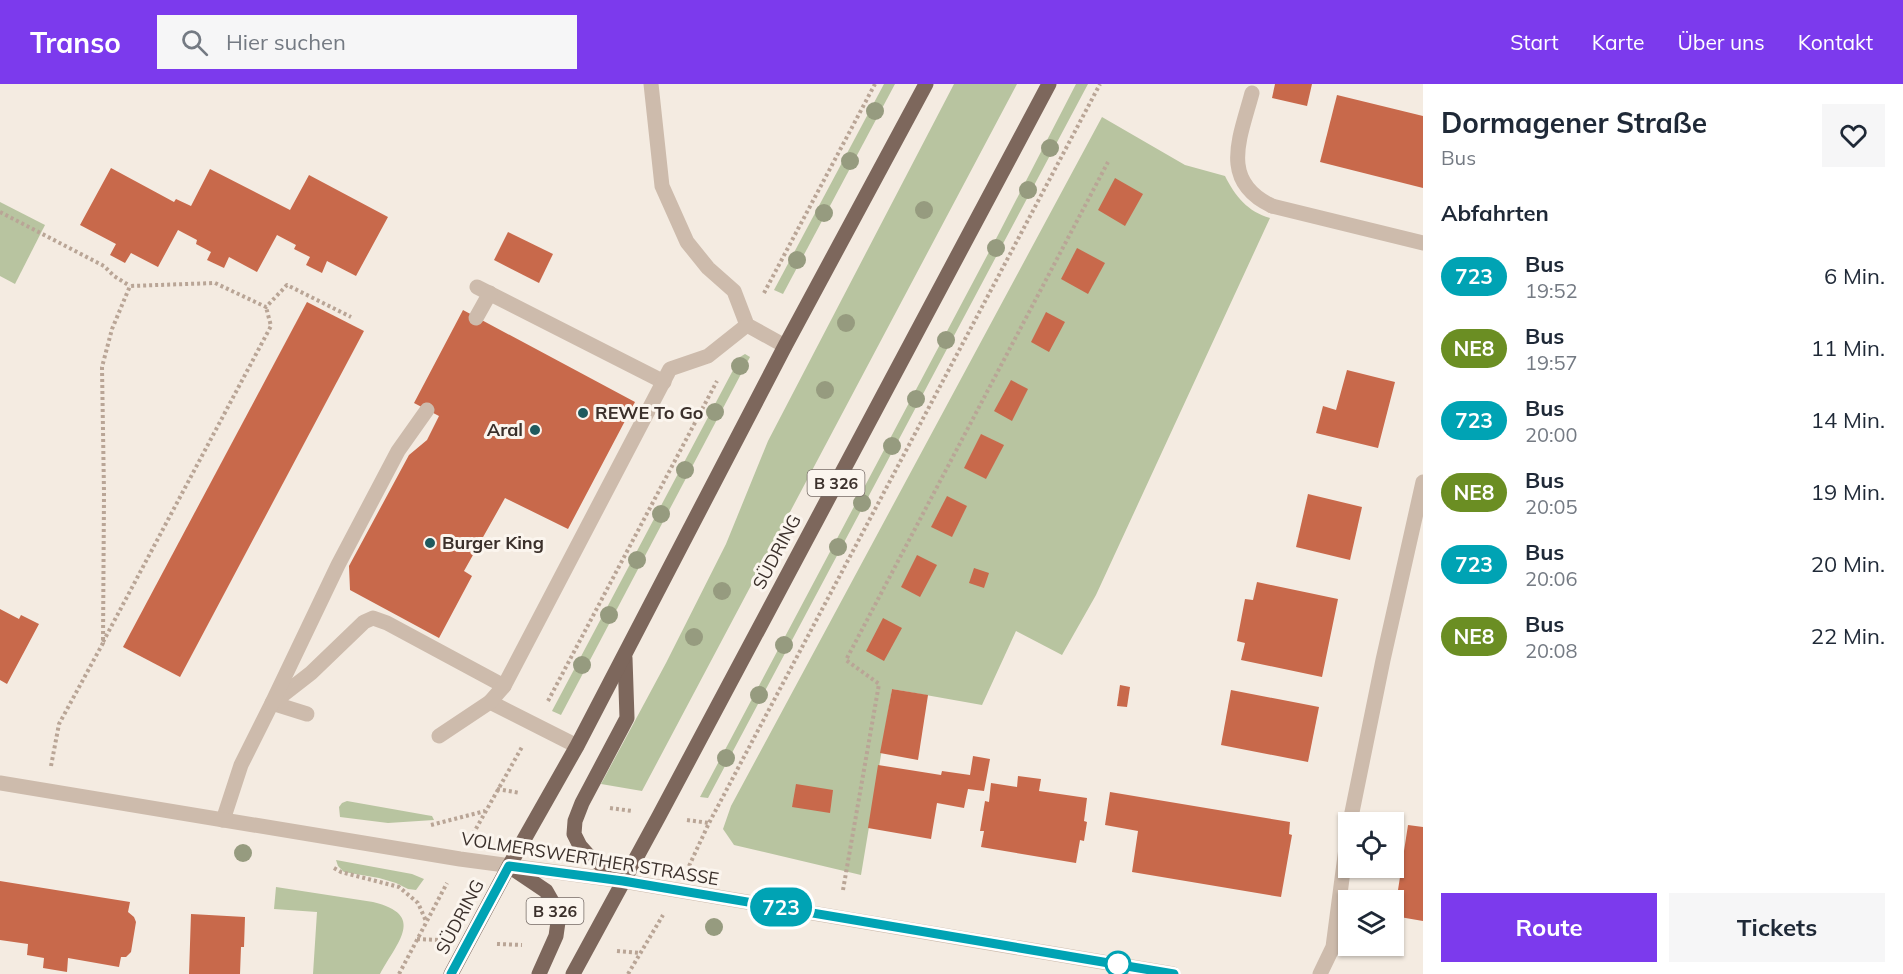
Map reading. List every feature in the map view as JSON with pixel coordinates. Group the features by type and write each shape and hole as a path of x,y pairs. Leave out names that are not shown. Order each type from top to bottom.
{"main road":[{"name":"SÜDRING","path":"451,974 577,746 785,346 926,84"},
{"name":"SÜDRING","path":"573,974 1049,84"},
{"path":"623,881 588,855 574,834 575,821 582,803 627,718 625,655"},
{"name":"B 326","path":"509,866 546,891 554,905 558,922 556,936 539,974"}],"street":[{"path":"651,84 662,186 687,242 708,268 734,291 747,325 785,346"},
{"path":"1252,93 1237,148 1236,160 1242,181 1250,192 1272,206 1423,243"},
{"path":"476,318 484,290 664,382"},
{"path":"439,736 490,702 504,686 670,369 708,356 747,325"},
{"path":"223,820 241,765 338,565 398,451 428,410"},
{"path":"1352,812 1423,482"},
{"path":"272,703 311,673 364,622 373,618 387,623 504,686"},
{"path":"490,702 577,746"},
{"path":"272,703 307,714"},
{"name":"VOLMERSWERTHER STRASSE","path":"0,783 509,866 623,881 839,916 1173,974"},
{"path":"1320,974 1333,947 1342,878"}],"path":[{"path":"747,325 875,84"},
{"path":"694,856 709,823 1100,84"},
{"path":"839,916 879,684 846,660 1108,162"},
{"path":"0,212 104,266 114,276 130,286 215,283 266,307"},
{"path":"266,307 287,285 351,317"},
{"path":"103,643 102,368 112,329 130,286"},
{"path":"46,790 59,724 271,326 266,307"},
{"path":"479,823 535,726 719,378"},
{"path":"497,789 517,793"},
{"path":"424,825 486,810"},
{"path":"688,820 709,823"},
{"path":"330,865 340,872 399,887 418,903 426,922"},
{"path":"399,974 438,899"},
{"path":"628,974 664,913"},
{"path":"417,939 438,940"},
{"path":"498,944 528,946"},
{"path":"614,951 640,953"}],"green space":[{"path":"884,84 895,84 783,294 774,290"},
{"path":"954,84 1017,84 642,791 601,784 726,544 768,441"},
{"path":"1076,84 1088,84 708,798 700,797 998,235"},
{"path":"1102,117 1185,165 1225,176 1243,202 1255,212 1270,218 1096,595 1062,655 1016,631 982,705 892,689 861,875 734,845 723,829 731,806"},
{"path":"0,202 45,225 15,284 0,276"},
{"path":"745,354 750,357 561,715 552,711 740,357"},
{"path":"347,801 432,816 434,820 388,823 340,817 339,807"},
{"path":"336,860 412,874 424,879 416,890 408,889 379,878 344,872"},
{"path":"276,887 373,902 389,907 399,914 403,922 400,940 380,974 313,974 317,912 274,909"}],"building":[{"path":"1275,84 1312,84 1307,106 1272,98"},
{"path":"1337,95 1423,116 1423,188 1320,162"},
{"path":"111,168 174,202 176,199 191,206 210,169 290,210 309,175 388,217 356,276 327,261 322,273 306,265 310,257 294,249 296,245 277,235 257,272 229,257 224,268 207,260 211,252 196,244 197,240 178,230 158,267 131,253 125,263 110,255 116,244 80,225"},
{"path":"1115,178 1143,194 1125,226 1098,210"},
{"path":"508,232 553,254 539,283 494,260"},
{"path":"1077,248 1105,263 1088,294 1061,279"},
{"path":"307,302 364,331 180,677 123,647"},
{"path":"463,310 635,402 568,529 505,498 464,571 472,576 439,638 350,590 349,566 409,455 427,440 439,416 414,403"},
{"path":"1046,312 1065,322 1049,352 1031,342"},
{"path":"1347,370 1395,382 1378,448 1316,433 1323,406 1336,410"},
{"path":"1011,380 1028,389 1012,421 994,411"},
{"path":"981,434 1004,445 986,479 964,468"},
{"path":"1308,494 1362,507 1350,560 1296,547"},
{"path":"947,496 967,506 952,537 931,527"},
{"path":"917,555 937,565 920,597 901,587"},
{"path":"974,568 989,573 984,588 969,583"},
{"path":"1257,582 1338,599 1322,677 1241,660 1245,643 1237,641 1245,599 1253,600"},
{"path":"0,609 19,619 21,615 39,624 7,684 0,680"},
{"path":"883,618 902,628 884,661 866,651"},
{"path":"1120,685 1130,687 1127,707 1117,706"},
{"path":"892,689 928,695 918,760 880,753"},
{"path":"1231,690 1319,707 1308,762 1221,745"},
{"path":"973,756 990,759 984,791 968,789 964,808 937,803 931,839 868,828 878,765 941,775 942,771 970,775"},
{"path":"1018,776 1041,779 1039,791 1087,798 1084,841 1080,840 1076,863 981,847 984,831 980,831 985,801 989,802 991,783 1017,787"},
{"path":"796,784 833,790 830,813 792,807"},
{"path":"1110,792 1290,822 1289,834 1292,835 1281,897 1132,872 1138,831 1105,825"},
{"path":"1408,825 1423,827 1423,921 1404,918 1404,890 1398,890 1400,878 1404,878 1404,851"},
{"path":"0,881 130,902 128,912 136,922 131,952 126,957 121,957 119,967 68,958 67,972 43,968 44,958 27,955 28,944 0,940"},
{"path":"191,914 245,917 240,974 189,974"}],"bus line":[{"name":"723","path":"451,974 509,866 623,881 839,916 1174,974"}],"place":[{"name":"REWE To Go","path":"583,413"},
{"name":"Aral","path":"535,430"},
{"name":"Burger King","path":"430,543"}]}
